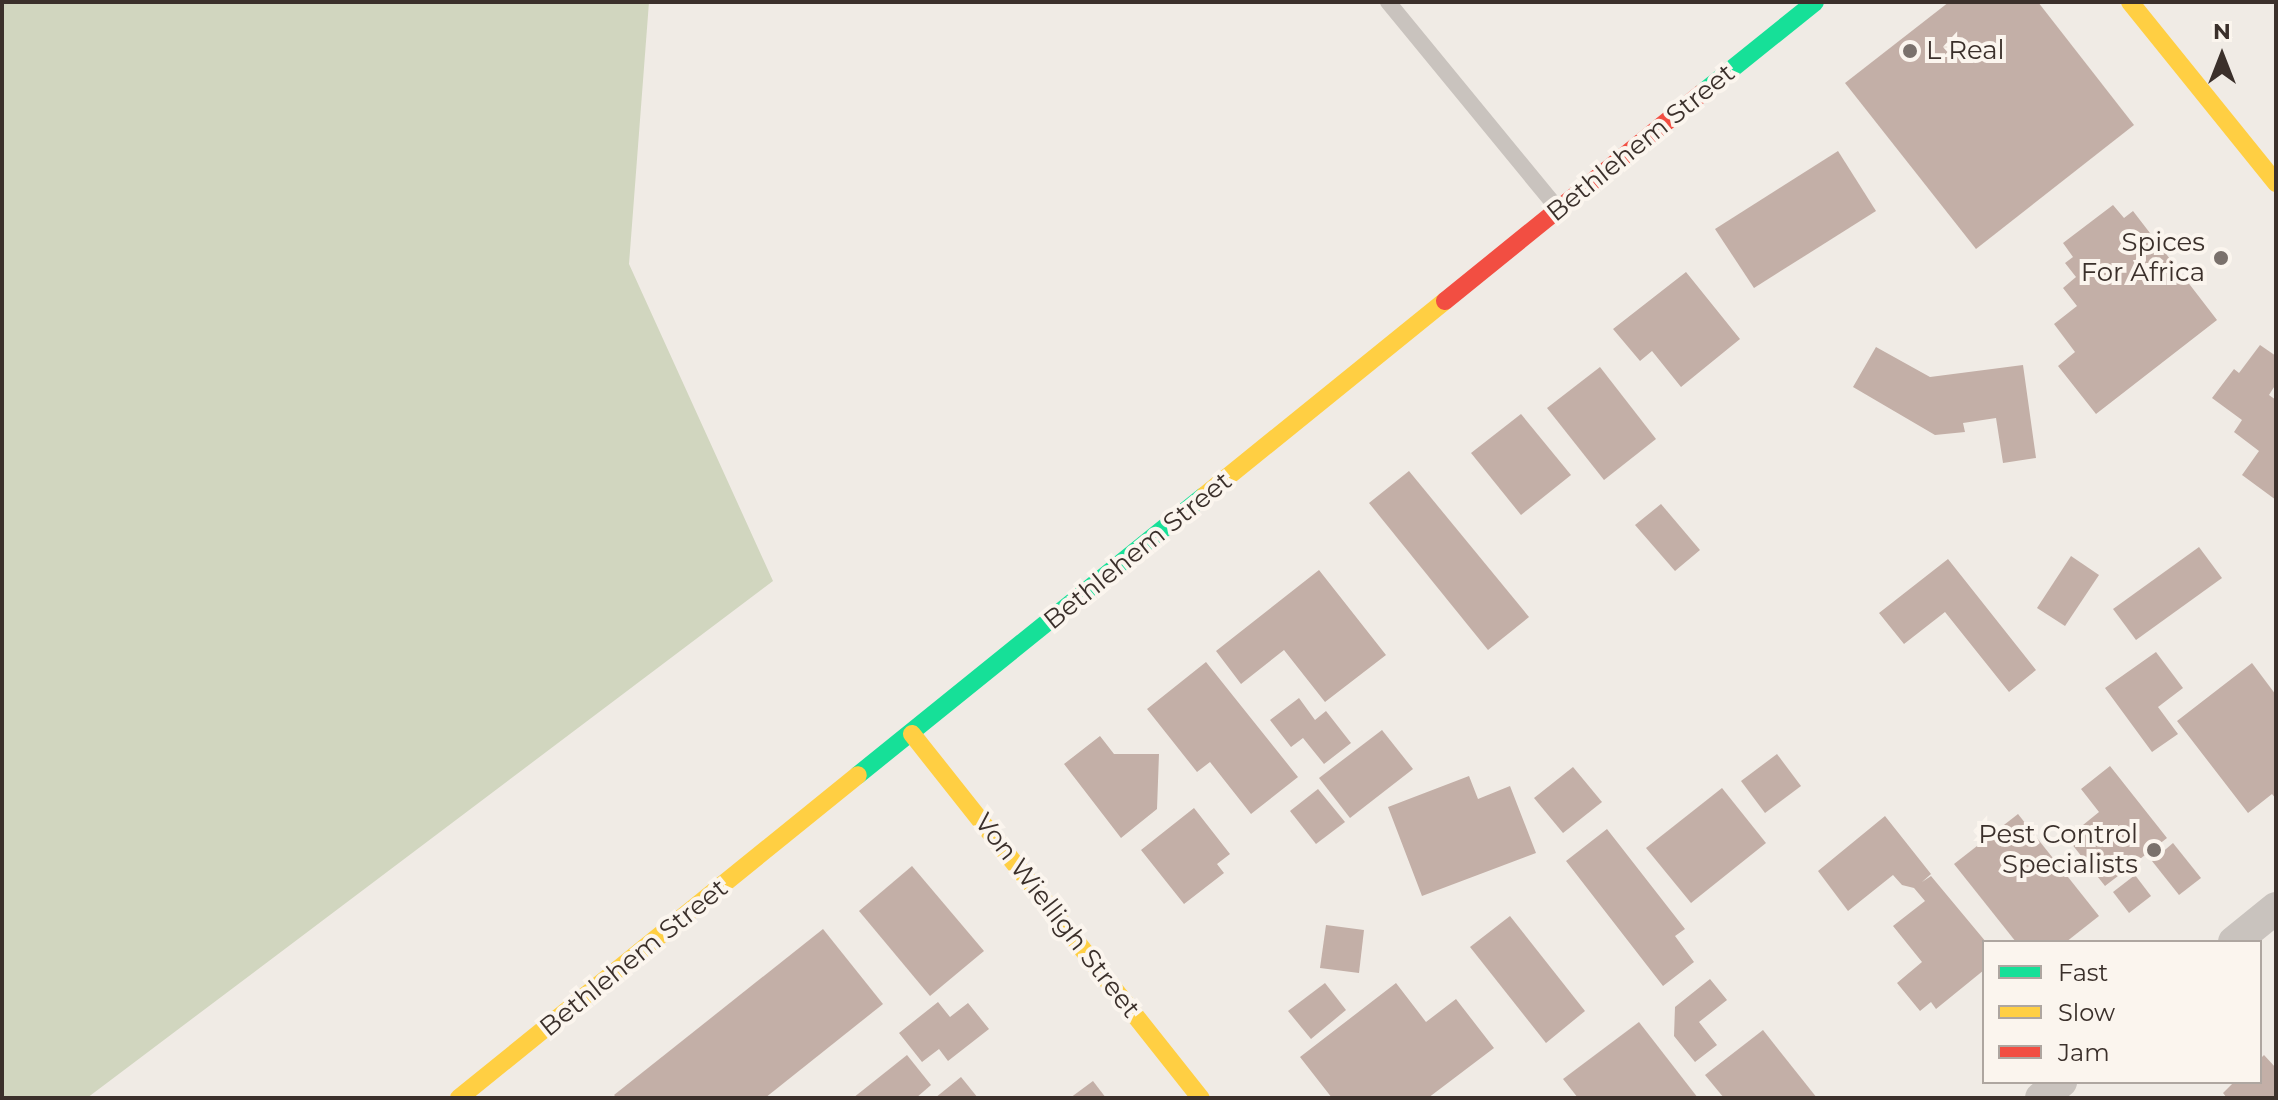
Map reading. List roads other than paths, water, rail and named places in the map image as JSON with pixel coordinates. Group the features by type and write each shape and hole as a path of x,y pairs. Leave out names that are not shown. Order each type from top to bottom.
{"main road":[{"name":"Bethlehem Street","path":"459,1098 1815,2"},
{"path":"2130,2 2276,183"},
{"name":"Von Wielligh Street","path":"912,734 1201,1098"}],"street":[{"path":"2236,940 2276,908"},
{"path":"2041,1098 2058,1084"}],"lane":[{"path":"1388,2 1558,210"}],"place":[{"name":"L Real","path":"1910,51"},
{"name":"Spices For Africa","path":"2221,258"},
{"name":"Pest Control Specialists","path":"2154,850"}]}
